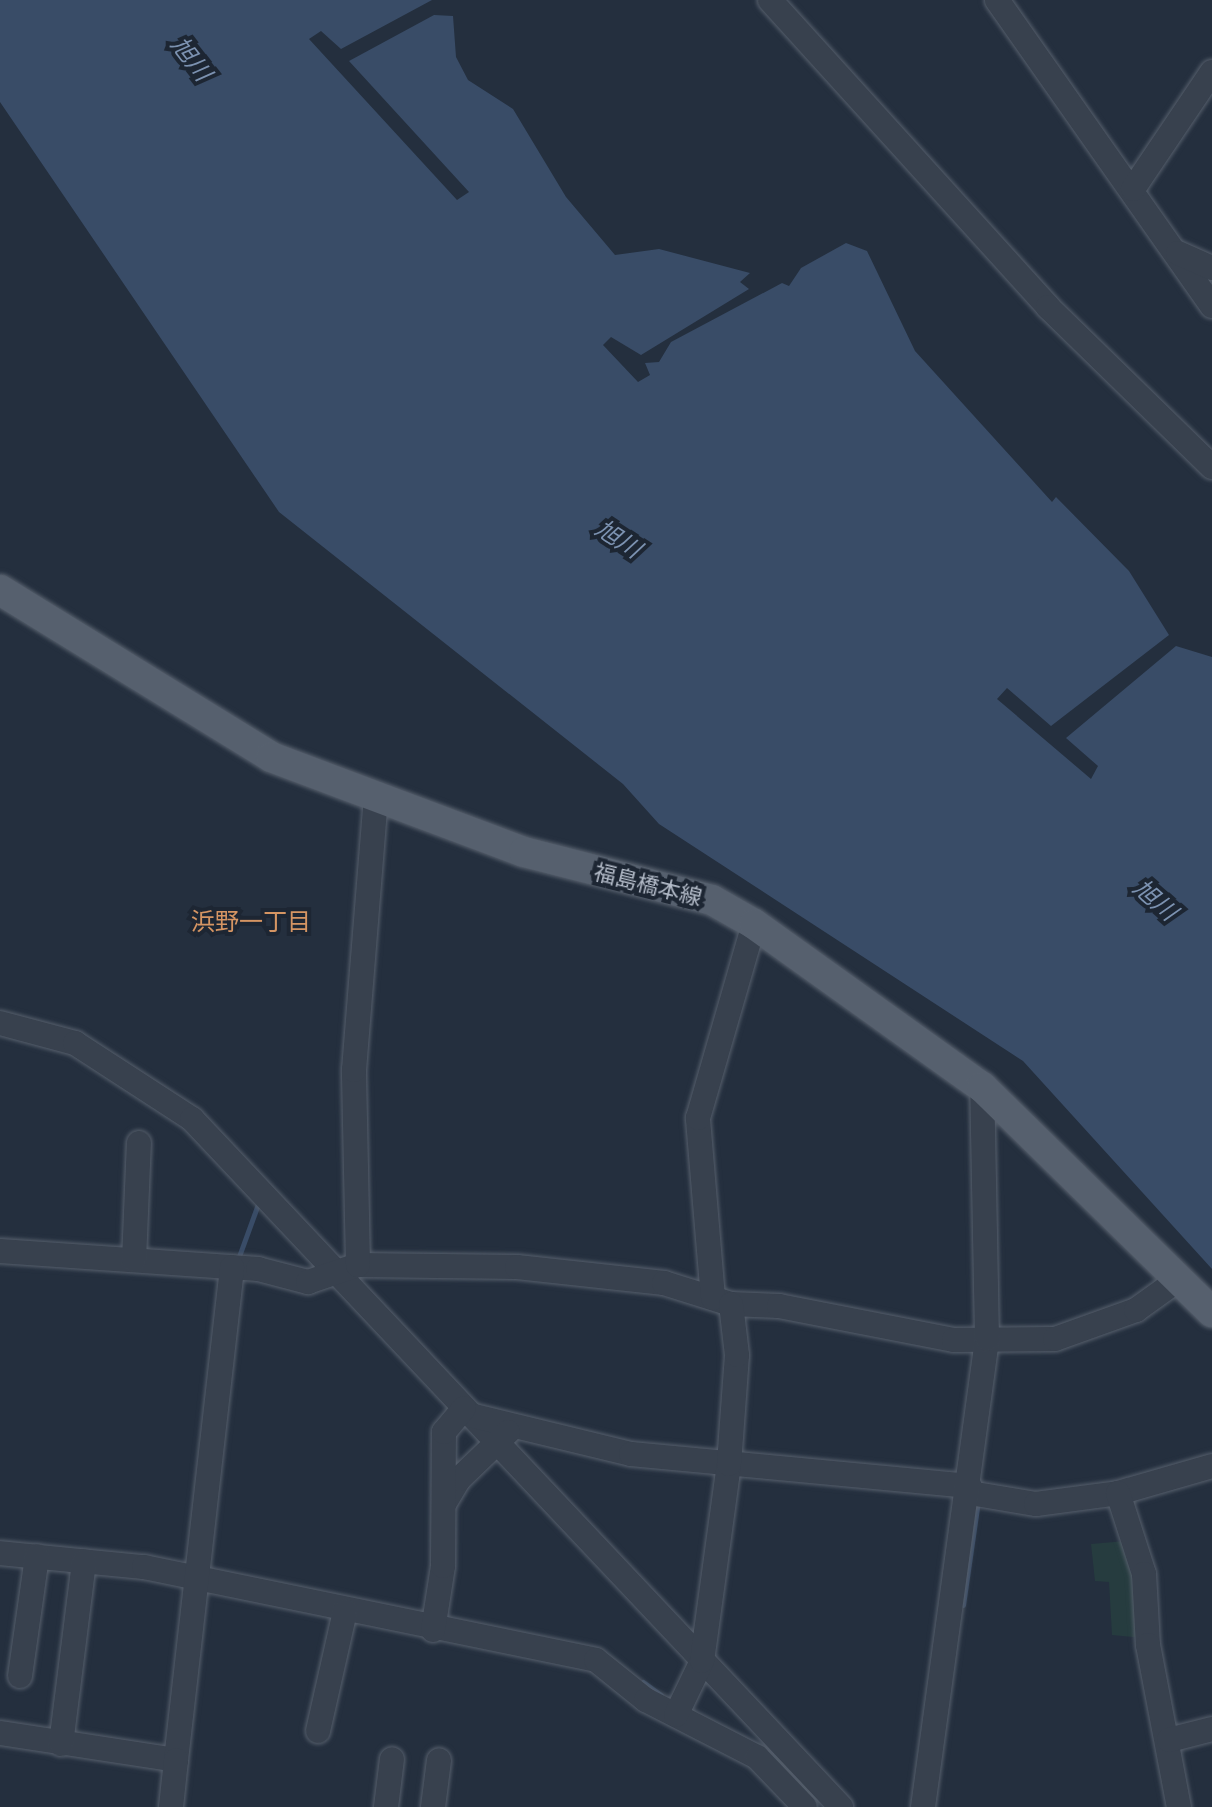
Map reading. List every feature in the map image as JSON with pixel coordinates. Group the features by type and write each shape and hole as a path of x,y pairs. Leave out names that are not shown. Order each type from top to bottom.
{"main road":[{"name":"福島橋本線","path":"0,590 242,742 524,852 712,900 754,924 982,1087 1212,1312"}],"street":[{"path":"770,0 961,215 1212,467"},
{"path":"997,0 1178,253 1212,306"},
{"path":"1133,189 1212,72"},
{"path":"1178,253 1212,268"},
{"path":"358,1265 354,1070 376,795"},
{"path":"679,1709 699,1664 729,1468 737,1355 722,1301 698,1118 754,924"},
{"path":"0,1023 75,1043 159,1092 325,1276 462,1413 497,1442 699,1664 841,1807"},
{"path":"923,1807 969,1489 987,1339 982,1087"},
{"path":"134,1260 139,1143"},
{"path":"0,1251 325,1276 358,1265 517,1267 664,1283 722,1301 987,1339 1055,1339 1136,1310 1179,1279"},
{"path":"171,1807 232,1267"},
{"path":"434,1623 444,1504 442,1450 462,1413"},
{"path":"497,1442 631,1454 729,1468 969,1489 1036,1504 1118,1493 1212,1466"},
{"path":"444,1504 497,1442"},
{"path":"1118,1493 1144,1574 1150,1634 1172,1739 1179,1807"},
{"path":"0,1553 84,1561 197,1580 345,1611 434,1623 596,1660 757,1757 805,1807"},
{"path":"20,1676 37,1556"},
{"path":"61,1744 84,1561"},
{"path":"318,1731 345,1611"},
{"path":"1172,1739 1212,1729"},
{"path":"0,1733 176,1760"},
{"path":"386,1807 392,1759"},
{"path":"433,1807 439,1760"}],"green space":[{"path":"1125,1541 1136,1577 1143,1638 1112,1635 1109,1582 1095,1581 1091,1544"}],"water":[{"name":"旭川","path":"0,0 432,0 341,49 321,31 309,39 457,200 469,192 349,61 434,15 453,16 456,57 468,80 513,109 566,197 615,255 659,249 750,273 740,282 749,289 641,355 611,337 603,345 638,382 650,375 645,363 659,362 671,342 782,283 789,286 801,268 846,243 867,251 915,351 1052,502 1056,497 1129,571 1169,635 1051,726 1007,688 997,699 1091,779 1098,766 1066,738 1176,646 1212,657 1212,1269 1023,1061 659,824 623,784 279,512 0,102"}],"waterway":[{"path":"238,1259 258,1204"},
{"path":"963,1605 978,1501"},
{"path":"643,1682 661,1695"}],"district":[{"name":"浜野一丁目","path":"251,921"}]}
